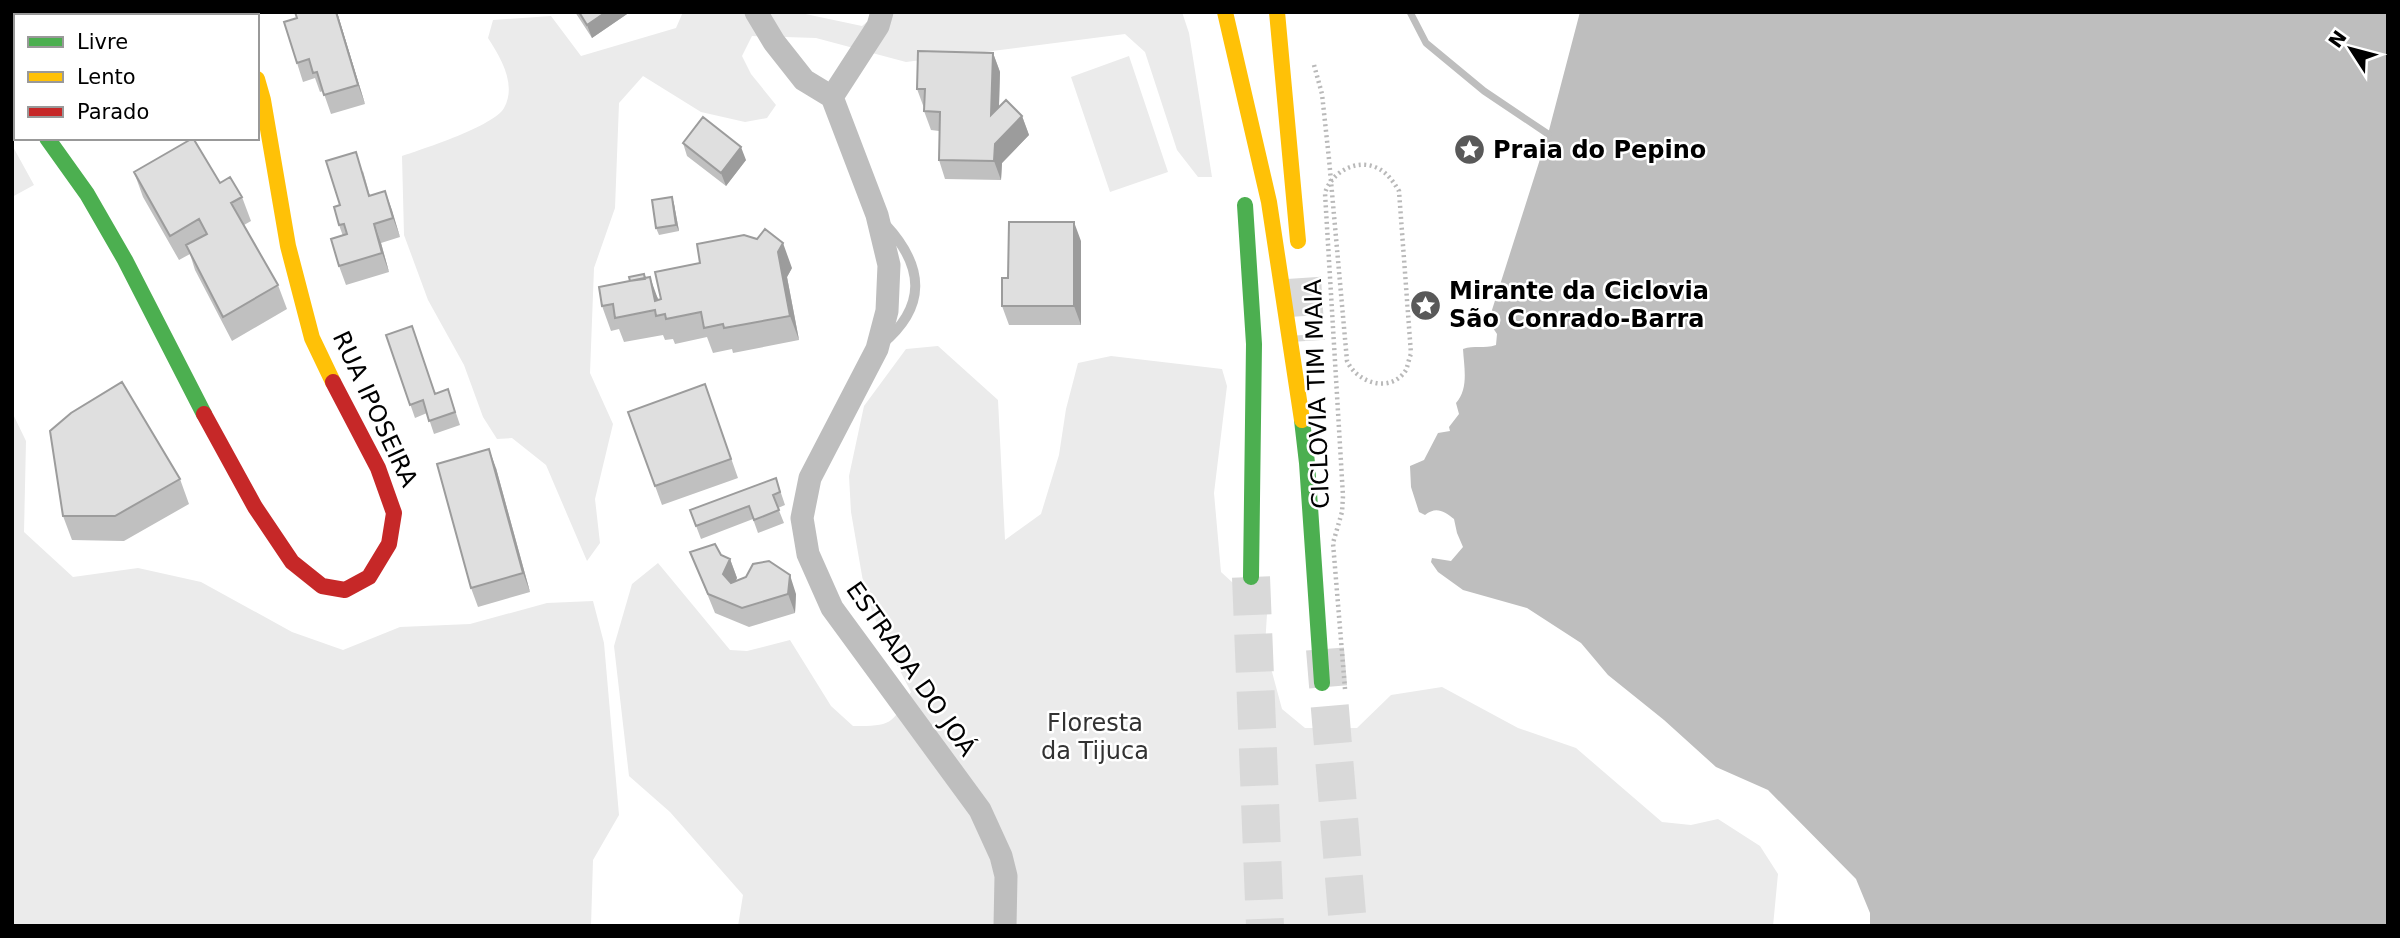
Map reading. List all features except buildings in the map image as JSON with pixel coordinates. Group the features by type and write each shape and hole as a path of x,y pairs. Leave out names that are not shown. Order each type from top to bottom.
{"main road":[{"path":"1223,12 1235,127"},
{"path":"1223,12 1254,135 1276,244 1294,361 1307,463 1322,683"},
{"path":"1278,12 1284,105 1299,252"},
{"name":"RUA IPOSEIRA","path":"48,140 87,194 125,260 255,508 292,562 322,586 345,590 369,577 389,544 394,513 378,468 342,402 312,338 288,246 259,86"},
{"path":"1243,191 1251,255 1253,327 1251,577"}],"street":[{"path":"756,12 774,42 804,80 832,97 878,26 882,12"},
{"name":"ESTRADA DO JOÁ","path":"832,97 877,215 889,265 887,311 877,349 810,478 803,518 808,554 832,608 979,810 1002,856 1006,876 1004,926"}],"path":[{"name":"CICLOVIA TIM MAIA","path":"1314,62 1322,94 1347,361 1362,379 1384,384 1396,379 1405,370 1411,354 1402,200 1399,191 1386,173 1376,167 1348,167 1338,173 1327,185 1325,192 1343,496 1333,543 1345,689"}],"green space":[{"path":"683,12 796,12 862,26 879,12 1182,12 1189,33 1212,177 1198,177 1177,150 1145,52 1125,34 906,62 816,38 752,36 742,56 751,74 776,105 767,118 745,122 701,112 643,76 619,103 615,208 594,268 590,373 613,424 595,499 600,543 587,561 546,465 512,438 497,439 483,417 464,365 428,300 404,235 402,156 473,129 498,115 504,108 508,99 508,81 502,63 488,38 493,20 551,16 581,56 676,28"},
{"path":"1129,56 1168,172 1110,192 1071,77"},
{"path":"12,145 34,185 12,197"},
{"name":"Floresta da Tijuca","path":"938,346 998,400 1005,540 1041,514 1059,455 1066,409 1078,363 1111,356 1222,369 1227,386 1214,493 1221,572 1267,614 1265,646 1282,709 1305,728 1357,728 1391,695 1442,687 1518,728 1576,748 1662,822 1691,825 1718,819 1760,846 1778,874 1773,926 738,926 743,895 670,812 629,776 614,646 632,584 658,563 730,650 747,651 790,640 831,706 853,726 876,725 889,721 911,692 881,634 865,593 851,512 849,476 864,406 906,349"},
{"path":"12,412 26,441 24,532 73,577 138,568 201,582 292,632 343,650 400,627 470,624 547,603 593,601 604,643 619,815 593,860 591,926 12,926"}],"shaded area":[{"path":"1580,12 2388,12 2388,926 1870,926 1870,913 1856,879 1768,790 1716,767 1608,675 1581,643 1527,608 1463,590 1438,572 1431,562 1432,558 1451,561 1463,547 1454,519 1440,511 1425,515 1419,512 1411,487 1410,466 1424,460 1438,433 1450,431 1449,427 1459,414 1456,403 1464,385 1463,349 1496,345 1497,334 1489,322 1492,310 1548,134"}],"waterway":[{"path":"1410,12 1426,43 1484,91 1548,134"}],"tunnel":[{"path":"1302,278 1306,341"},
{"path":"1251,577 1265,926"},
{"path":"1325,649 1348,926"}],"traffic: fast":[{"path":"48,140 87,194 125,260 204,414"},
{"path":"1245,205 1254,344 1251,577"},
{"path":"1302,420 1322,683"}],"traffic: slow":[{"path":"1225,12 1269,202 1302,420"},
{"path":"1277,12 1298,241"},
{"path":"259,86 288,246 312,338 333,382"}],"traffic: jam":[{"path":"204,414 255,507 292,562 322,586 345,590 369,577 389,544 394,513 378,468 333,382"}],"place":[{"name":"Praia do Pepino","path":"1470,150"},
{"name":"Mirante da Ciclovia São Conrado-Barra","path":"1426,305"}]}
